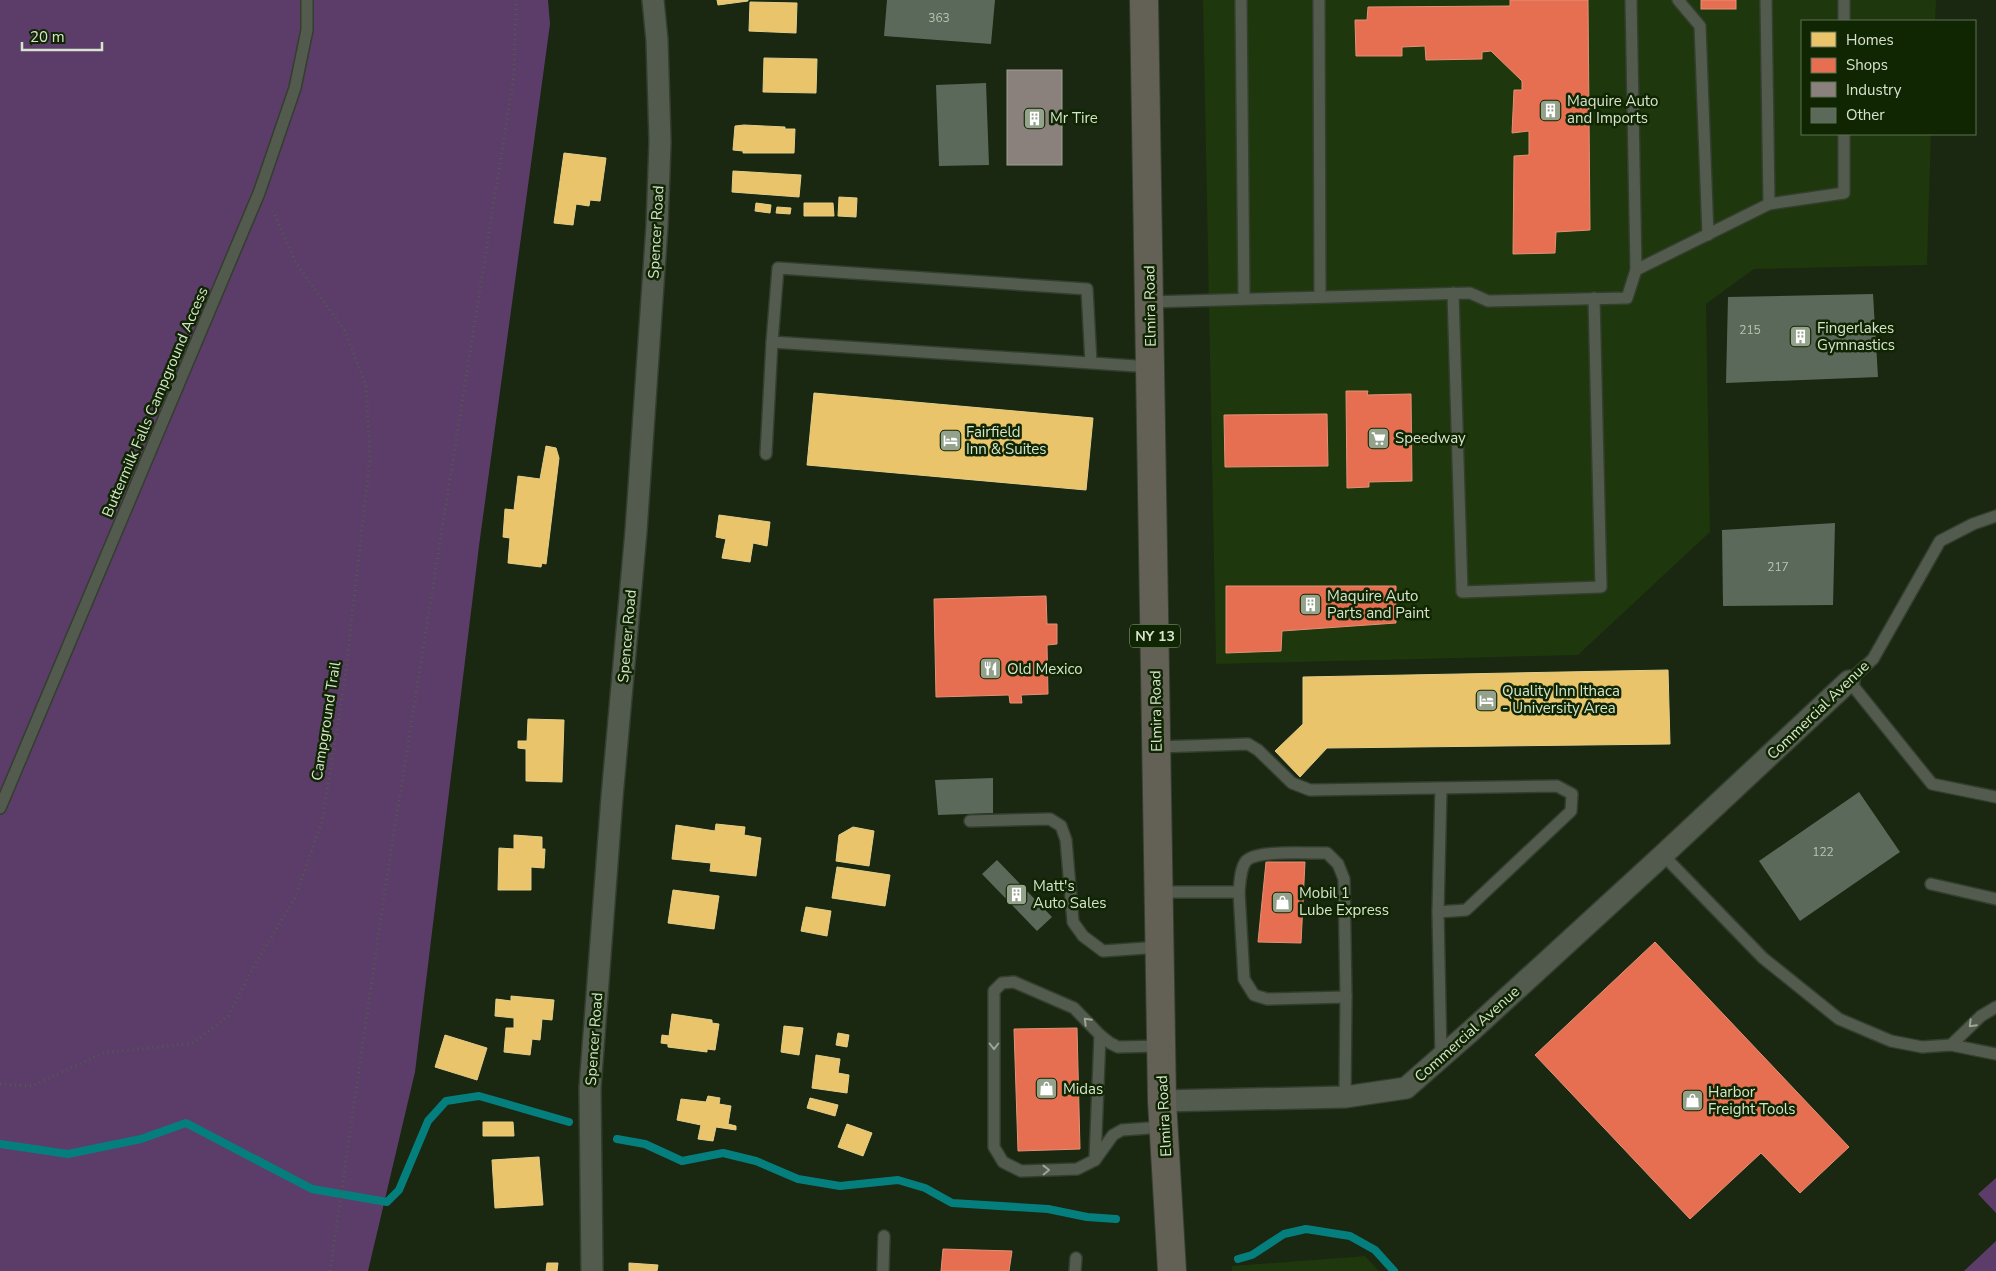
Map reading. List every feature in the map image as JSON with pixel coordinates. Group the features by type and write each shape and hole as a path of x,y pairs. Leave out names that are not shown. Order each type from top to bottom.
{"highway":[{"name":"Elmira Road","path":"1144,0 1162,1101 1172,1271"}],"street":[{"name":"Spencer Road","path":"592,1271 590,1088 612,798 636,531 657,226 660,142 657,40 653,0"},
{"name":"Commercial Avenue","path":"1162,1101 1345,1096 1406,1088 1663,855 1849,682"}],"lane":[{"name":"Buttermilk Falls Campground Access","path":"0,808 259,193 296,88 307,30 307,0"},
{"path":"1241,0 1244,299"},
{"path":"1319,0 1320,297"},
{"path":"1150,302 1453,293 1470,293 1488,300 1627,298 1636,270 1631,0"},
{"path":"1678,0 1700,26 1708,235"},
{"path":"1766,0 1769,204"},
{"path":"1844,0 1844,20"},
{"path":"1636,270 1769,204 1844,193 1844,135"},
{"path":"766,454 778,268 1087,289 1091,363"},
{"path":"1453,293 1462,592 1601,588 1594,298"},
{"path":"772,342 1151,367"},
{"name":"Commercial Avenue","path":"1849,682 1873,658 1940,541 1973,524 1996,516"},
{"path":"1849,682 1932,784 1996,797"},
{"path":"1157,747 1248,744 1258,750 1292,783 1310,790 1557,786 1572,794 1571,811 1466,910 1438,912"},
{"path":"1441,788 1438,912 1441,1057"},
{"path":"970,821 1050,819 1061,826 1066,840 1073,922 1083,936 1103,951 1160,947"},
{"path":"1345,1096 1346,997 1344,878 1338,864 1327,854 1259,854 1246,861 1241,872 1239,892 1244,979 1254,995 1267,999 1346,997"},
{"path":"1663,855 1763,958 1839,1019 1891,1041 1922,1047 1951,1044 1996,1054"},
{"path":"1931,884 1996,899"},
{"path":"1159,892 1239,892"},
{"path":"1161,1046 1118,1046 1110,1043 1074,1008 1014,982 1002,983 994,991 994,1147 1003,1162 1020,1171 1077,1170 1095,1160 1113,1135 1122,1130 1164,1128"},
{"path":"1951,1044 1980,1016 1996,1007"},
{"path":"1095,1160 1100,1035"},
{"path":"883,1271 884,1236"},
{"path":"1075,1271 1076,1258"}],"path":[{"path":"330,1270 350,1145 386,883 514,75 516,0"},
{"name":"Campground Trail","path":"0,1084 32,1086 103,1053 193,1043 228,1016 254,966 295,898 322,822 345,678 370,459 366,386 345,331 296,263 274,213 259,193"}],"shaded area":[{"path":"0,0 548,0 550,24 479,546 415,1072 368,1271 0,1271"},
{"path":"1203,0 1936,0 1935,20 1801,20 1801,135 1931,135 1927,265 1754,269 1706,304 1710,532 1578,655 1216,664"},
{"path":"1996,1178 1996,1213 1978,1194"},
{"path":"1996,1241 1996,1271 1964,1271"},
{"path":"1365,1256 1379,1271 1232,1271 1232,1266"}],"building: Homes":[{"path":"717,0 748,0 748,1 718,5"},
{"path":"750,2 797,3 796,33 749,31"},
{"path":"764,58 817,59 816,93 763,92"},
{"path":"735,126 795,129 794,153 743,153 743,151 733,150"},
{"path":"564,153 606,158 600,201 590,200 589,206 576,204 573,225 554,223"},
{"path":"733,171 801,175 799,197 732,192"},
{"path":"839,197 857,198 856,217 838,216"},
{"path":"756,203 771,205 770,213 755,211"},
{"path":"804,203 833,203 834,216 804,216"},
{"path":"777,207 791,208 790,214 776,213"},
{"name":"Fairfield Inn & Suites","path":"814,393 1093,418 1086,490 807,465"},
{"path":"546,446 556,448 559,458 546,564 542,563 541,567 508,563 510,538 503,537 505,509 514,510 518,476 540,479"},
{"path":"719,515 770,522 767,546 753,543 750,562 722,558 726,539 716,537"},
{"name":"Quality Inn Ithaca - University Area","path":"1668,670 1670,744 1327,748 1300,777 1275,751 1303,724 1303,677"},
{"path":"528,719 564,720 562,782 526,781 526,749 518,748 518,741 527,741"},
{"path":"716,824 745,827 744,835 761,838 756,876 710,871 711,863 672,859 676,825 715,831"},
{"path":"853,827 874,831 869,866 836,861 839,835"},
{"path":"514,835 542,837 542,849 545,849 544,868 531,867 531,890 498,890 499,848 514,849"},
{"path":"837,867 890,875 885,906 832,898"},
{"path":"673,890 719,896 714,929 668,923"},
{"path":"806,907 831,911 827,936 801,931"},
{"path":"511,996 554,1000 552,1020 542,1019 540,1040 532,1039 530,1055 504,1052 506,1028 514,1028 514,1018 495,1016 496,999 511,1001"},
{"path":"672,1014 712,1020 712,1023 719,1024 715,1050 707,1049 707,1052 668,1047 668,1044 661,1043 662,1035 669,1036"},
{"path":"784,1026 803,1028 799,1055 781,1052"},
{"path":"838,1033 849,1035 847,1047 836,1045"},
{"path":"445,1035 487,1048 477,1080 435,1067"},
{"path":"816,1055 840,1059 838,1073 849,1075 847,1093 812,1088"},
{"path":"708,1096 720,1098 719,1104 731,1106 728,1124 736,1126 736,1130 716,1127 713,1141 698,1139 701,1125 677,1120 681,1099 706,1102"},
{"path":"810,1098 838,1105 835,1116 807,1108"},
{"path":"483,1122 513,1122 514,1136 483,1136"},
{"path":"847,1124 872,1133 863,1156 838,1147"},
{"path":"539,1157 543,1205 495,1208 492,1160"},
{"path":"547,1263 558,1263 557,1271 546,1271"},
{"path":"629,1263 658,1265 657,1271 629,1271"}],"building: Shops":[{"name":"Maquire Auto and Imports","path":"1510,0 1588,0 1590,230 1556,232 1555,253 1513,254 1514,156 1529,155 1529,131 1512,133 1514,90 1522,90 1522,81 1491,51 1482,52 1482,59 1426,60 1425,46 1402,47 1402,56 1356,56 1355,20 1367,20 1368,7 1510,6"},
{"path":"1701,0 1736,0 1736,9 1701,9"},
{"name":"Speedway","path":"1346,391 1368,391 1367,395 1411,394 1412,481 1369,482 1369,487 1347,488"},
{"path":"1327,414 1328,466 1225,467 1224,415"},
{"name":"Maquire Auto Parts and Paint","path":"1226,586 1396,586 1396,623 1282,631 1281,651 1226,653"},
{"name":"Old Mexico","path":"1046,596 1047,624 1057,624 1057,644 1047,645 1048,694 1021,695 1022,703 1010,703 1009,695 936,697 934,599"},
{"name":"Mobil 1 Lube Express","path":"1266,862 1305,862 1301,943 1258,942"},
{"name":"Harbor Freight Tools","path":"1655,942 1849,1147 1800,1193 1761,1153 1690,1219 1535,1055"},
{"name":"Midas","path":"1077,1028 1080,1149 1018,1151 1014,1029"},
{"path":"943,1249 1012,1251 1009,1271 941,1271"}],"building: Industry":[{"name":"Mr Tire","path":"1007,70 1062,70 1062,165 1007,165"}],"building: Other":[{"path":"887,0 995,0 991,44 884,36"},
{"path":"986,83 989,165 939,166 936,85"},
{"name":"Fingerlakes Gymnastics","path":"1873,294 1878,377 1726,383 1728,297"},
{"path":"1835,523 1833,605 1723,606 1722,530"},
{"path":"993,778 993,813 938,815 935,780"},
{"path":"1859,792 1900,852 1800,921 1759,861"},
{"name":"Matt's Auto Sales","path":"997,860 1052,917 1037,931 982,874"}],"waterway":[{"path":"0,1144 68,1154 141,1139 186,1123 312,1189 387,1202 399,1190 428,1121 446,1101 479,1096 569,1122"},
{"path":"617,1139 645,1144 682,1161 723,1153 756,1161 798,1179 840,1186 898,1180 925,1188 952,1203 1048,1209 1087,1217 1116,1219"},
{"path":"1238,1259 1252,1255 1284,1234 1306,1229 1350,1236 1375,1250 1394,1271"}],"place":[{"name":"Maquire Auto and Imports","path":"1551,110"},
{"name":"Mr Tire","path":"1034,118"},
{"name":"Fingerlakes Gymnastics","path":"1801,337"},
{"name":"Speedway","path":"1379,438"},
{"name":"Fairfield Inn & Suites","path":"950,441"},
{"name":"Maquire Auto Parts and Paint","path":"1311,605"},
{"name":"Old Mexico","path":"991,669"},
{"name":"Quality Inn Ithaca - University Area","path":"1486,700"},
{"name":"Matt's Auto Sales","path":"1017,895"},
{"name":"Mobil 1 Lube Express","path":"1283,902"},
{"name":"Midas","path":"1047,1089"},
{"name":"Harbor Freight Tools","path":"1692,1101"}]}
